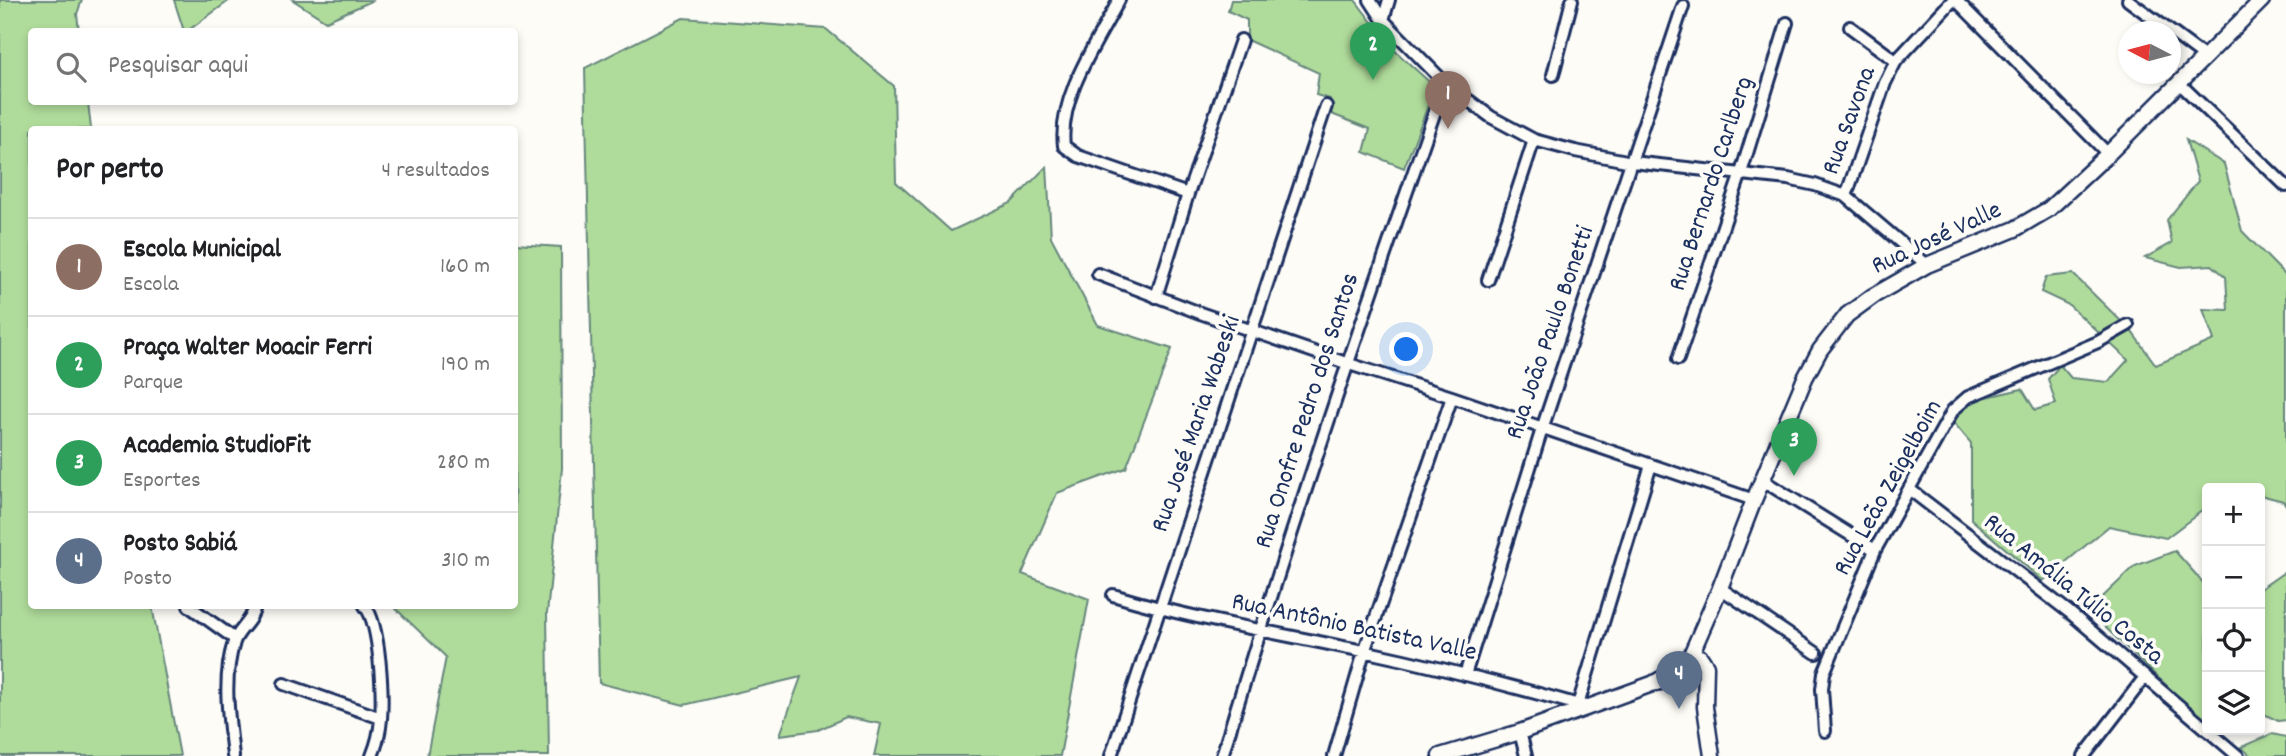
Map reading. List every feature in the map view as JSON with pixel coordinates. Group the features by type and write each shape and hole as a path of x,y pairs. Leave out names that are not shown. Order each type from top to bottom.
{"street":[{"path":"1119,0 1084,66 1065,112 1065,146 1079,156 1188,194"},
{"path":"1370,0 1383,20 1444,83 1491,117 1534,140 1632,162 1741,173 1815,185 1846,196 1927,265"},
{"path":"1383,20 1389,0"},
{"path":"1553,75 1572,0"},
{"path":"1955,0 2108,154"},
{"name":"Rua Savona","path":"1846,196 1885,83 1896,61 1955,0"},
{"path":"2128,0 2205,57"},
{"name":"Rua José Valle","path":"2181,81 2262,0"},
{"name":"Rua João Paulo Bonetti","path":"1465,675 1542,429 1683,6"},
{"name":"Rua Bernardo Carlberg","path":"1678,359 1741,173 1787,23"},
{"path":"1850,27 1896,61"},
{"path":"1156,297 1241,40"},
{"name":"Rua Onofre Pedro dos Santos","path":"1222,756 1259,630 1346,363 1444,83"},
{"name":"Rua José Valle","path":"1712,756 1705,707 1694,667 1705,622 1805,378 1827,341 1847,315 1873,296 1927,265 2015,229 2049,209 2178,84"},
{"path":"2180,84 2286,186"},
{"name":"Rua José Maria Wabeski","path":"1111,756 1326,106"},
{"path":"1488,280 1534,140"},
{"path":"1098,274 1253,331 1754,500"},
{"name":"Rua Leão Zeigelboim","path":"1825,731 1822,689 1824,673 1875,550 1953,410 1968,397 2098,342 2128,325"},
{"path":"1334,756 1364,652 1452,397"},
{"path":"1582,706 1651,466"},
{"path":"1762,480 1875,550"},
{"name":"Rua Amália Túlio Costa","path":"1909,489 2069,612 2238,756"},
{"path":"1720,588 1816,653"},
{"name":"Rua Antônio Batista Valle","path":"1113,595 1159,609 1465,675 1582,706"},
{"path":"193,609 235,639"},
{"path":"233,756 226,697 228,668 235,639 253,617 254,609"},
{"path":"368,609 377,637 381,718 372,756"},
{"path":"1440,756 1520,732 1582,706 1652,684 1694,667"},
{"path":"2084,756 2145,677"},
{"path":"284,684 381,718"},
{"path":"1520,732 1526,756"}],"green space":[{"path":"0,0 82,0 77,14 79,28 28,28 28,105 88,105 91,126 28,126 28,609 153,609 180,756 0,756"},
{"path":"174,0 230,0 192,28 183,28"},
{"path":"293,0 374,0 326,21"},
{"path":"1231,0 1355,0 1392,48 1435,87 1404,168 1364,152 1370,129 1329,113 1330,99 1316,95 1319,73 1247,40 1247,20 1228,11"},
{"path":"683,18 826,29 894,86 896,182 951,231 1011,203 1047,166 1051,237 1098,325 1172,349 1126,468 1057,493 1022,574 1089,599 1060,756 874,756 881,724 846,717 818,730 780,735 801,677 684,705 599,683 585,68"},
{"path":"2186,140 2224,164 2242,231 2286,276 2286,505 2283,501 2265,496 2265,483 2202,483 2202,511 2166,538 2109,526 2043,581 1971,519 1971,443 1953,422 1965,402 2022,389 2035,410 2056,404 2048,379 2060,365 2071,378 2108,382 2128,360 2069,305 2041,292 2046,277 2073,274 2132,332 2156,365 2214,340 2203,309 2228,310 2226,277 2212,265 2181,267 2145,258 2172,243 2167,220 2198,181"},
{"path":"518,244 561,247 562,468 547,614 549,756 427,756 446,657 396,609 518,609"},
{"path":"2175,551 2202,581 2202,719 2088,611 2135,566"},
{"path":"2286,571 2286,720 2278,721 2265,714 2265,586"},
{"path":"2272,734 2286,737 2286,756 2251,756 2241,747"}],"place":[{"name":"Praça Walter Moacir Ferri","path":"1373,80"},
{"name":"Escola Municipal","path":"1448,129"},
{"name":"Academia StudioFit","path":"1794,476"},
{"name":"Posto Sabiá","path":"1679,709"}]}
